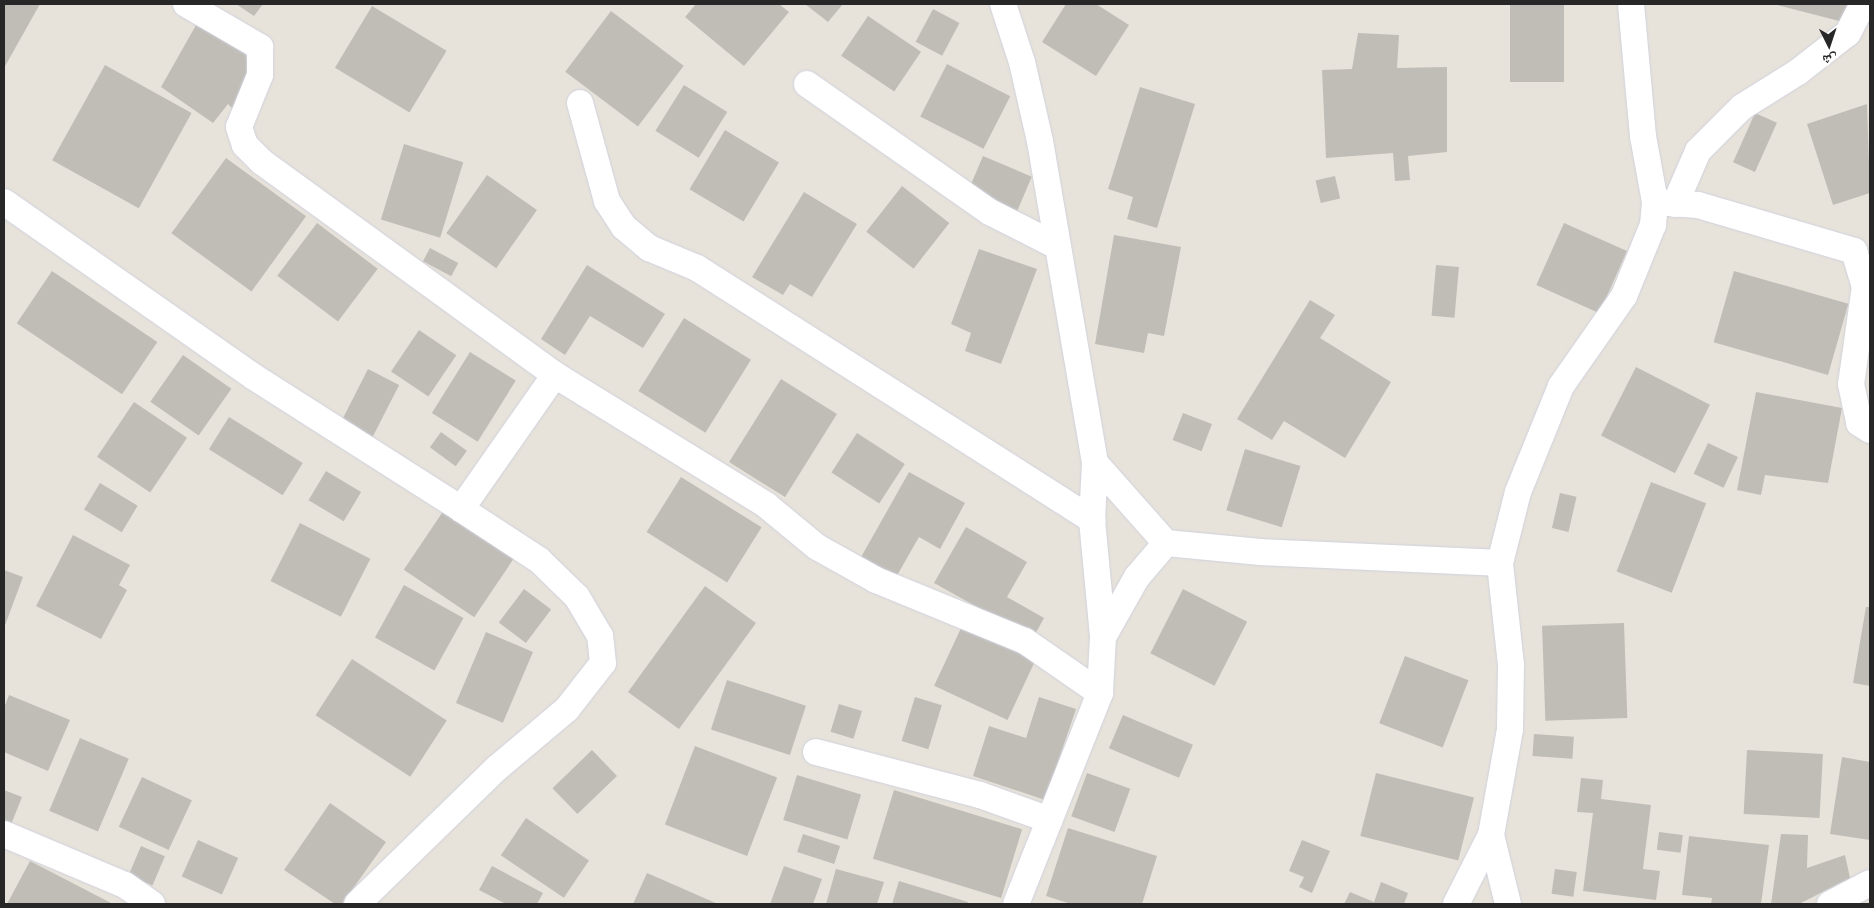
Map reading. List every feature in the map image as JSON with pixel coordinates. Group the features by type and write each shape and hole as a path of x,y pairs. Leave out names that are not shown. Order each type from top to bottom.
{"street":[{"path":"186,4 260,47 260,75 240,120 240,132 249,151 555,376 766,505 818,547 876,580 1025,641 1100,693"},
{"path":"1002,4 1022,62 1040,141 1095,462 1092,520 1103,637 1100,693 1016,904"},
{"path":"1631,4 1642,136 1665,203"},
{"path":"1456,904 1492,835 1510,729 1511,664 1500,563 1518,492 1561,386 1624,296 1653,225 1698,151 1742,107 1798,72 1848,33 1863,4"},
{"path":"807,84 990,212 1057,246"},
{"path":"580,103 607,201 624,227 649,248 697,268 1092,520"},
{"path":"4,202 254,377 539,560 577,596 600,636 603,663 566,709 497,768 365,902"},
{"path":"1665,203 1698,205 1854,251 1865,286 1852,384 1859,424 1870,430"},
{"path":"462,510 555,376"},
{"path":"1095,462 1166,543 1261,552 1500,563"},
{"path":"1103,637 1137,577 1166,543"},
{"path":"816,752 980,795 1050,820"},
{"path":"4,834 125,885 152,904"},
{"path":"1492,835 1508,904"},
{"path":"1830,904 1870,882"}],"building":[{"path":"4,4 40,4 4,68"},
{"path":"236,4 263,4 254,16"},
{"path":"696,4 779,4 789,12 744,66 685,17"},
{"path":"805,4 843,4 828,22"},
{"path":"1066,4 1096,4 1129,25 1096,76 1042,42"},
{"path":"1510,4 1564,4 1564,82 1510,82"},
{"path":"1773,4 1852,4 1847,23"},
{"path":"372,6 447,51 409,113 335,68"},
{"path":"933,9 959,23 942,56 916,42"},
{"path":"611,11 684,66 638,126 565,72"},
{"path":"868,16 921,52 894,92 841,56"},
{"path":"200,18 244,48 250,72 242,85 244,96 234,110 228,104 213,123 161,87"},
{"path":"1358,33 1399,35 1397,68 1447,67 1447,152 1408,156 1410,180 1395,181 1393,153 1326,158 1322,70 1352,69"},
{"path":"947,64 1010,96 983,149 920,117"},
{"path":"105,65 192,113 139,208 52,160"},
{"path":"684,85 727,112 699,158 655,131"},
{"path":"1140,87 1195,104 1157,228 1127,219 1133,197 1108,189"},
{"path":"1867,104 1870,193 1833,205 1807,124"},
{"path":"1755,113 1777,123 1755,172 1733,162"},
{"path":"725,130 779,162 743,222 689,189"},
{"path":"404,144 463,162 440,238 381,220"},
{"path":"983,156 1032,177 1017,211 969,190"},
{"path":"226,158 306,216 251,291 171,233"},
{"path":"487,175 537,210 496,268 446,233"},
{"path":"1335,176 1340,198 1321,203 1316,180"},
{"path":"902,186 949,223 914,269 866,232"},
{"path":"804,192 857,224 812,297 790,284 783,295 752,277"},
{"path":"317,223 378,269 338,321 277,276"},
{"path":"1564,223 1627,251 1599,313 1536,285"},
{"path":"1114,235 1181,247 1164,336 1148,333 1144,353 1095,344"},
{"path":"430,248 458,263 451,276 423,261"},
{"path":"979,249 1037,269 1001,364 965,351 971,333 951,324"},
{"path":"587,265 665,314 643,348 590,316 565,355 541,339"},
{"path":"1436,265 1459,267 1454,318 1432,316"},
{"path":"52,271 157,342 122,394 17,323"},
{"path":"1734,271 1848,304 1828,375 1714,342"},
{"path":"1310,300 1335,315 1320,338 1391,382 1345,458 1284,421 1272,440 1237,419"},
{"path":"684,318 751,360 705,433 638,391"},
{"path":"419,330 456,355 428,397 391,371"},
{"path":"470,352 516,381 478,442 432,413"},
{"path":"183,355 231,389 199,436 150,402"},
{"path":"1636,367 1710,405 1675,473 1601,436"},
{"path":"368,369 399,385 372,438 341,422"},
{"path":"781,379 837,414 785,497 729,462"},
{"path":"1756,392 1842,408 1828,483 1765,475 1761,495 1737,490"},
{"path":"134,402 187,438 150,493 97,457"},
{"path":"1183,413 1212,424 1202,451 1173,440"},
{"path":"229,417 303,463 283,495 209,449"},
{"path":"441,432 467,451 456,466 430,447"},
{"path":"857,433 905,464 879,503 831,472"},
{"path":"1708,443 1738,457 1724,488 1694,474"},
{"path":"1245,449 1300,466 1282,527 1226,510"},
{"path":"326,471 361,492 344,521 308,500"},
{"path":"909,472 965,503 940,549 919,537 895,579 860,559"},
{"path":"681,477 762,527 727,582 647,532"},
{"path":"1651,482 1706,503 1672,593 1617,572"},
{"path":"100,483 138,506 122,532 84,510"},
{"path":"1560,493 1577,497 1568,532 1552,528"},
{"path":"444,510 514,558 474,617 404,570"},
{"path":"300,523 370,559 341,617 270,581"},
{"path":"966,527 1027,562 1007,597 1044,618 1033,638 934,583"},
{"path":"73,535 130,565 119,585 127,590 101,639 36,606"},
{"path":"4,570 23,577 4,628"},
{"path":"404,585 463,618 434,670 375,637"},
{"path":"705,586 756,623 679,729 628,692"},
{"path":"524,589 551,609 526,643 499,623"},
{"path":"1183,589 1247,622 1214,686 1150,653"},
{"path":"1866,607 1870,607 1870,686 1853,683"},
{"path":"1624,623 1627,718 1545,721 1542,626"},
{"path":"962,626 1035,660 1008,720 934,686"},
{"path":"486,632 533,652 503,723 456,703"},
{"path":"1405,656 1468,680 1443,748 1379,723"},
{"path":"352,659 447,721 410,777 316,715"},
{"path":"727,680 806,706 790,755 711,729"},
{"path":"9,695 70,720 48,771 4,752 4,708"},
{"path":"915,697 942,705 928,749 902,741"},
{"path":"1039,697 1076,709 1045,800 973,776 989,726 1026,738"},
{"path":"839,704 862,711 853,739 831,732"},
{"path":"1123,715 1193,745 1179,778 1109,748"},
{"path":"1534,734 1574,737 1572,759 1532,756"},
{"path":"80,738 129,759 98,831 49,811"},
{"path":"695,746 777,778 747,856 665,824"},
{"path":"592,750 617,776 577,814 552,788"},
{"path":"1747,750 1823,754 1820,818 1744,814"},
{"path":"1842,757 1870,762 1870,840 1830,834"},
{"path":"1087,773 1130,789 1114,832 1071,816"},
{"path":"1376,773 1474,797 1458,861 1360,836"},
{"path":"797,775 861,795 847,840 783,820"},
{"path":"142,777 192,800 169,850 119,827"},
{"path":"1581,778 1603,780 1601,799 1651,805 1643,869 1660,871 1656,900 1583,891 1593,813 1577,812"},
{"path":"4,790 22,797 10,827 4,824"},
{"path":"894,790 1022,829 1001,898 873,859"},
{"path":"330,803 386,842 342,904 335,904 284,870"},
{"path":"526,818 589,860 564,898 501,855"},
{"path":"1068,828 1157,856 1142,904 1071,904 1046,896"},
{"path":"1659,832 1683,835 1681,853 1657,850"},
{"path":"803,834 840,846 834,864 797,852"},
{"path":"1781,834 1808,835 1807,868 1845,855 1850,878 1799,904 1771,904"},
{"path":"1689,836 1769,845 1761,904 1711,904 1712,898 1682,895"},
{"path":"198,840 238,858 222,894 182,877"},
{"path":"1302,840 1330,851 1312,893 1299,887 1304,877 1289,871"},
{"path":"141,846 165,856 152,886 128,875"},
{"path":"30,861 113,904 7,904"},
{"path":"492,866 543,893 537,904 506,904 479,890"},
{"path":"784,866 822,879 813,904 770,904"},
{"path":"836,869 884,882 877,904 826,904"},
{"path":"1555,869 1577,872 1573,897 1552,894"},
{"path":"647,873 718,904 633,904"},
{"path":"899,881 968,902 967,904 892,904"},
{"path":"1381,882 1408,893 1404,904 1344,904 1350,892 1374,902"}]}
